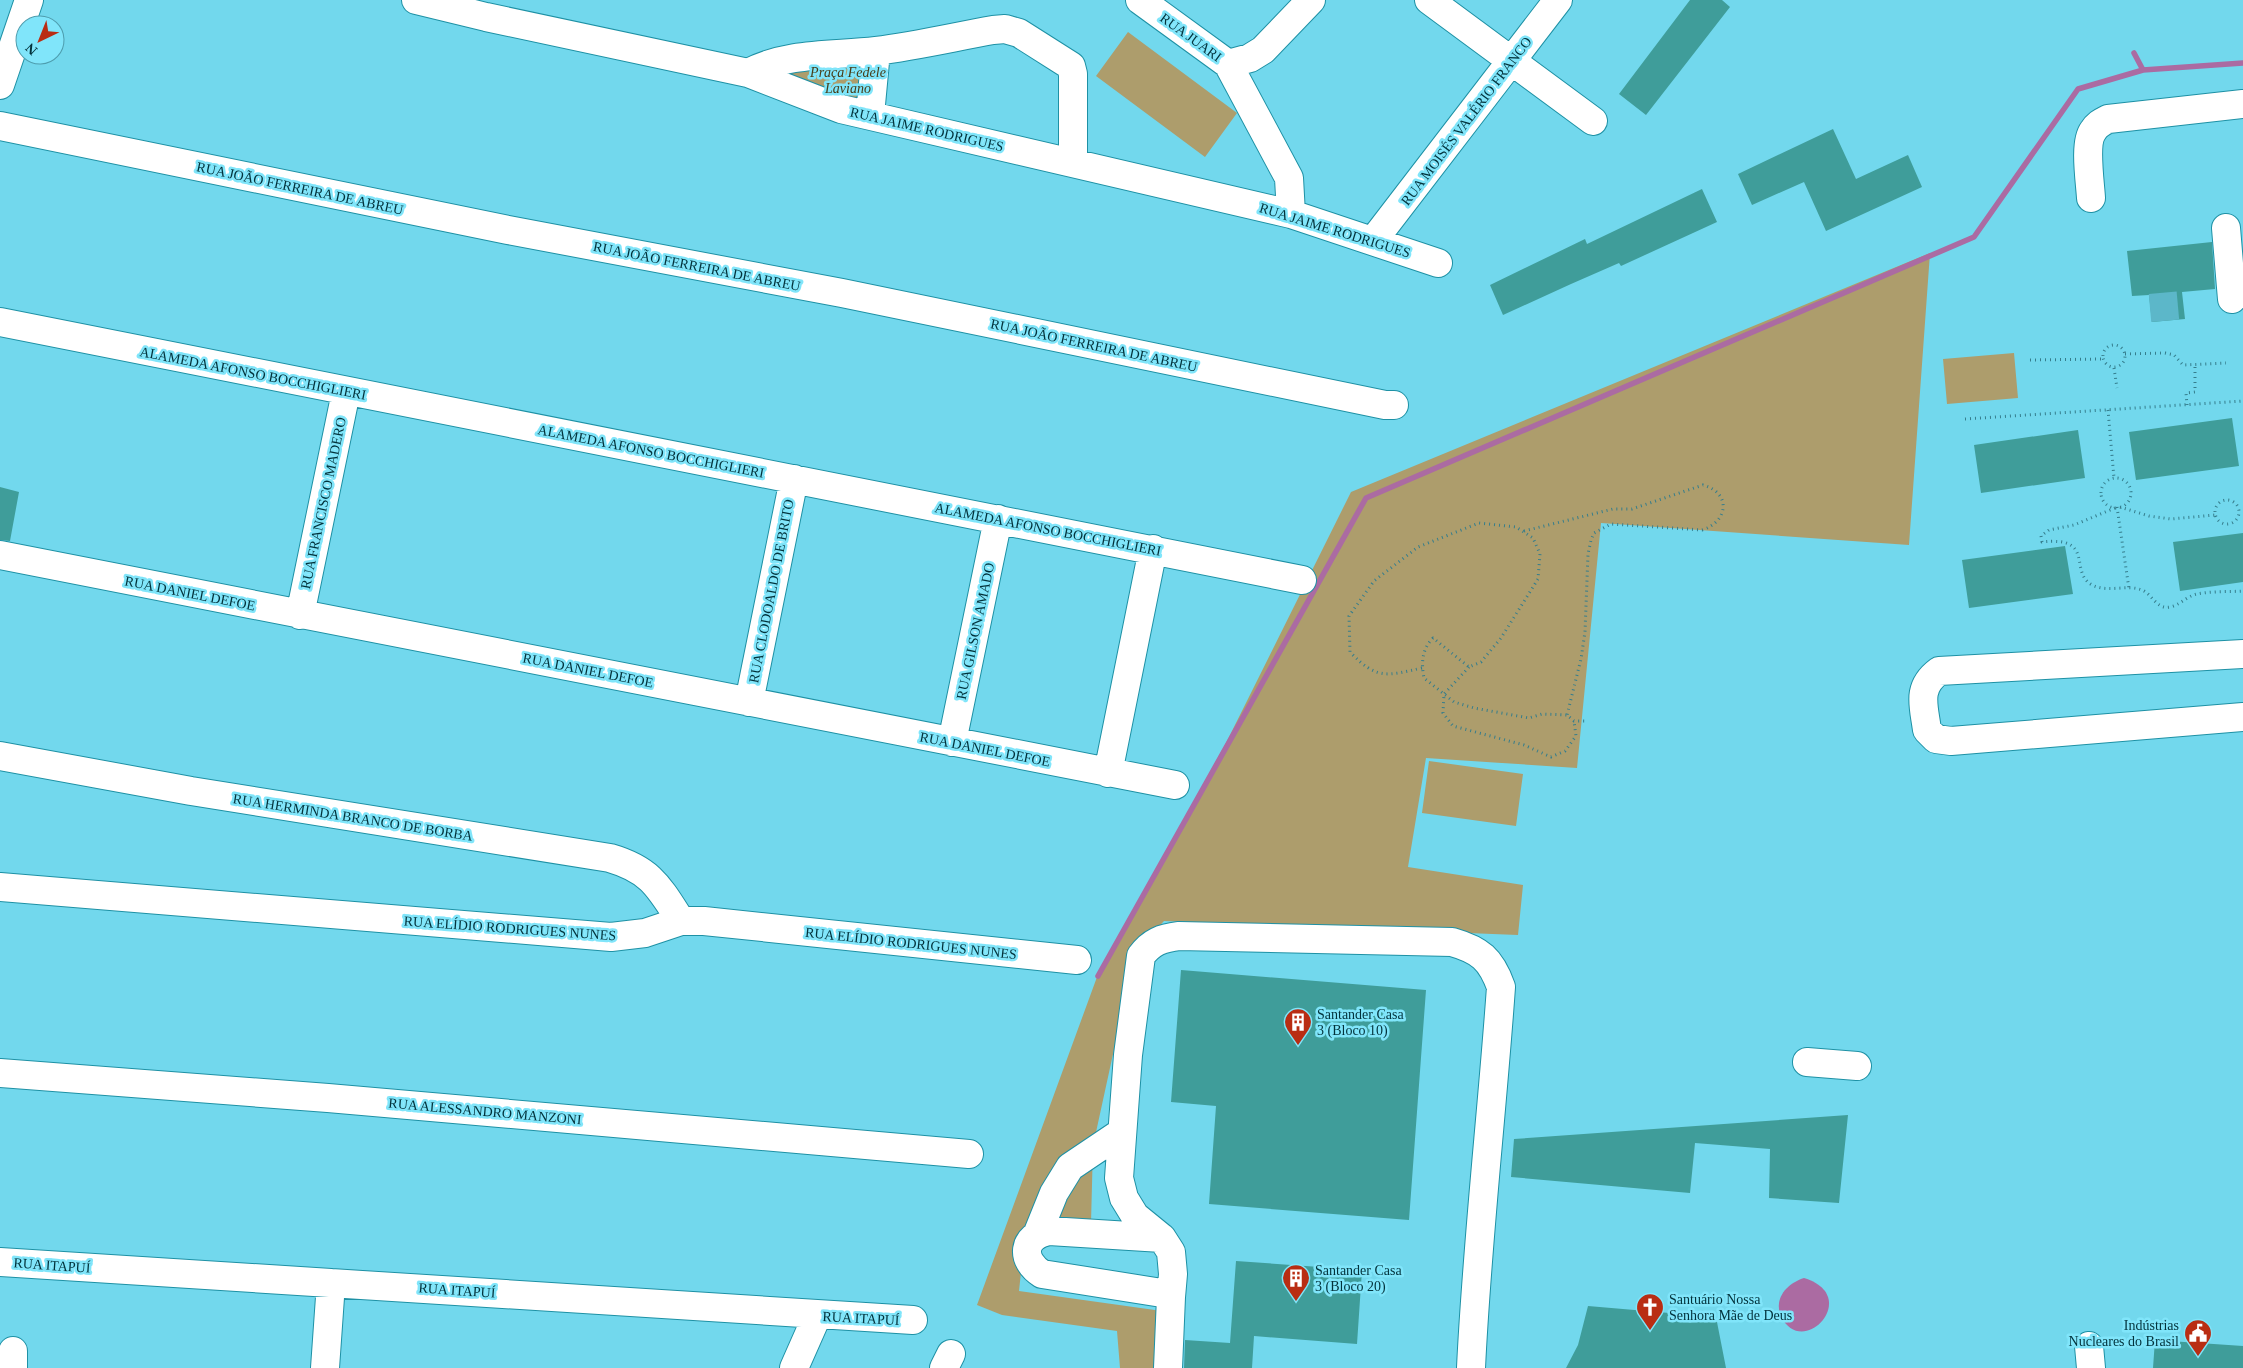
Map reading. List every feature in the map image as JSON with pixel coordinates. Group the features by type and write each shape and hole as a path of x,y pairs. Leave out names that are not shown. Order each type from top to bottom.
{"street":[{"path":"0,85 29,0"},
{"name":"RUA JAIME RODRIGUES","path":"416,0 480,8 748,73 825,104 1291,214 1438,263"},
{"name":"RUA JUARI","path":"1140,0 1228,64 1250,58 1263,50 1311,0"},
{"path":"1429,0 1592,122"},
{"name":"RUA MOISÉS VALÉRIO FRANCO","path":"1373,241 1558,0"},
{"path":"748,73 776,60 876,51 1005,29 1019,34 1071,66 1073,74 1073,162"},
{"path":"870,115 876,51"},
{"path":"1228,64 1289,178 1291,214"},
{"path":"2091,198 2088,142 2091,132 2099,123 2108,119 2243,104"},
{"name":"RUA JOÃO FERREIRA DE ABREU","path":"0,126 508,230 842,293 1394,406"},
{"path":"2226,228 2232,299"},
{"name":"ALAMEDA AFONSO BOCCHIGLIERI","path":"0,322 1302,580"},
{"name":"RUA FRANCISCO MADERO","path":"300,615 346,392"},
{"name":"RUA CLODOALDO DE BRITO","path":"749,702 794,479"},
{"name":"RUA GILSON AMADO","path":"952,742 998,519"},
{"path":"1108,773 1153,549"},
{"name":"RUA DANIEL DEFOE","path":"0,555 1175,785"},
{"path":"2243,654 1939,671 1928,679 1923,694 1927,730 1936,739 1951,741 2243,717"},
{"name":"RUA HERMINDA BRANCO DE BORBA","path":"0,756 191,791 610,858 637,867 648,876 681,921"},
{"name":"RUA ELÍDIO RODRIGUES NUNES","path":"0,887 611,937 645,933 681,921 704,921 1077,960"},
{"path":"1168,1368 1173,1274 1171,1252 1162,1238 1135,1216 1124,1198 1119,1178 1128,1055 1141,956 1153,943 1165,937 1179,936 1452,942 1468,946 1484,956 1495,970 1501,987 1494,1092 1478,1247 1471,1368"},
{"path":"1807,1062 1857,1066"},
{"name":"RUA ALESSANDRO MANZONI","path":"0,1073 328,1098 969,1154"},
{"path":"1122,1132 1070,1167 1054,1193 1037,1235 1029,1243 1027,1252 1032,1268 1042,1274 1162,1293 1171,1297"},
{"path":"1037,1235 1049,1231 1162,1238"},
{"name":"RUA ITAPUÍ","path":"0,1262 454,1290 817,1316 913,1320"},
{"path":"325,1368 331,1283"},
{"path":"794,1368 817,1316"}],"path":[{"path":"2111,346 2118,346 2124,354 2121,365 2114,368 2107,366 2103,359 2105,349 2111,346"},
{"path":"2124,354 2165,352 2174,355 2183,365 2226,363"},
{"path":"2030,360 2103,359"},
{"path":"2187,405 2186,393 2196,392 2195,364"},
{"path":"2114,368 2118,388"},
{"path":"1965,420 2243,401"},
{"path":"2108,410 2114,478"},
{"path":"2215,515 2171,519 2149,516 2117,507 2106,504 2101,496 2101,490 2105,482 2114,478 2124,480 2130,488 2128,502 2117,507 2074,525 2049,530 2041,536 2042,542 2057,541 2070,544 2078,555 2084,576 2092,585 2104,588 2140,589 2163,607 2170,607 2197,594 2243,591"},
{"path":"1524,532 1613,509 1632,509 1703,485 1714,488 1721,495 1724,504 1719,517 1712,527 1702,530 1611,524 1594,533 1590,540 1588,554 1585,632 1567,715"},
{"path":"2224,500 2236,502 2241,513 2236,521 2228,524 2220,522 2215,515 2217,504 2224,500"},
{"path":"2117,507 2129,589"},
{"path":"1422,668 1387,676 1365,668 1350,652 1349,616 1374,581 1418,547 1479,523 1516,527 1533,538 1540,554 1538,578 1501,638 1481,662 1469,666 1444,694 1443,713 1453,726 1524,745 1551,757 1565,751 1576,736 1574,721"},
{"path":"1469,666 1433,638 1424,647 1422,668 1424,678 1454,702 1474,708 1529,718 1542,714 1567,715 1574,721 1585,721"}],"green space":[{"path":"1128,32 1237,113 1205,157 1096,76"},
{"name":"Praça Fedele Laviano","path":"867,61 863,103 774,72"},
{"path":"1930,253 1909,545 1601,523 1577,768 1426,758 1408,867 1523,885 1518,935 1164,921 1135,953 1093,1146 1091,1223 1025,1235 1019,1291 1162,1311 1160,1368 1120,1368 1117,1331 1002,1315 977,1305 1097,977 1226,743 1351,492"},
{"path":"2014,353 2018,398 1947,404 1943,359"},
{"path":"1429,761 1523,774 1516,826 1422,813"}],"shaded area":[{"path":"1804,1278 1821,1287 1828,1298 1828,1310 1822,1321 1813,1328 1802,1332 1790,1328 1781,1316 1779,1303 1788,1287"}],"building":[{"path":"1690,0 1722,0 1730,7 1646,115 1619,94"},
{"path":"1833,129 1856,179 1908,155 1922,187 1826,231 1804,182 1752,205 1738,174"},
{"path":"1702,189 1717,222 1621,266 1619,263 1503,315 1490,285 1585,239 1587,244"},
{"path":"2212,242 2215,289 2182,292 2185,319 2152,322 2149,295 2132,296 2127,251"},
{"path":"2232,418 2239,466 2136,480 2129,432"},
{"path":"2078,430 2085,478 1981,493 1974,445"},
{"path":"0,487 19,492 10,541 0,540"},
{"path":"2243,533 2243,582 2180,591 2173,542"},
{"path":"2065,546 2073,594 1969,608 1962,560"},
{"name":"Santander Casa 3 (Bloco 10)","path":"1181,970 1426,990 1409,1220 1209,1204 1216,1106 1171,1102"},
{"path":"1848,1115 1839,1203 1769,1198 1770,1149 1695,1143 1690,1193 1511,1177 1514,1139"},
{"name":"Santander Casa 3 (Bloco 20)","path":"1236,1261 1362,1270 1357,1344 1254,1336 1252,1368 1184,1368 1185,1340 1230,1343"},
{"name":"Santuário Nossa Senhora Mãe de Deus","path":"1588,1306 1716,1317 1726,1368 1566,1368 1578,1345"},
{"name":"Indústrias Nucleares do Brasil","path":"2155,1340 2243,1346 2243,1368 2153,1368"}],"waterway":[{"path":"2134,53 2143,70 2243,63"},
{"path":"1098,976 1366,498 1974,237 2078,89 2143,70"}],"tunnel":[{"path":"2150,308 2183,305"}],"place":[{"name":"Santander Casa 3 (Bloco 10)","path":"1298,1046"},
{"name":"Santander Casa 3 (Bloco 20)","path":"1296,1302"},
{"name":"Santuário Nossa Senhora Mãe de Deus","path":"1650,1331"},
{"name":"Indústrias Nucleares do Brasil","path":"2198,1357"}]}
